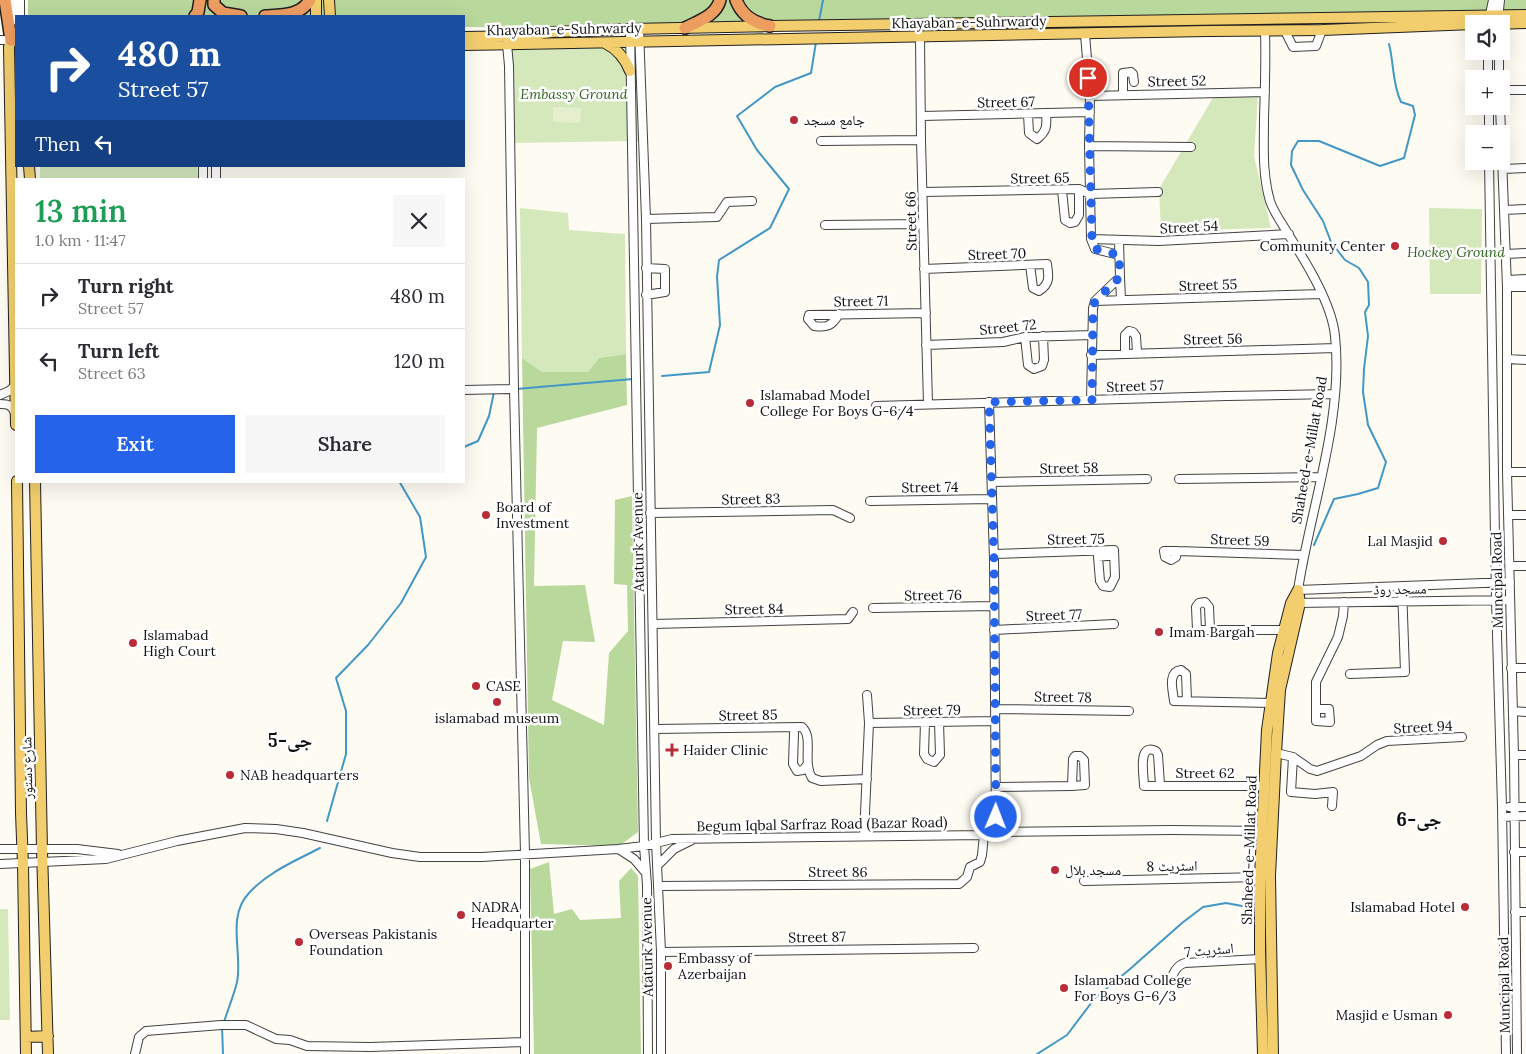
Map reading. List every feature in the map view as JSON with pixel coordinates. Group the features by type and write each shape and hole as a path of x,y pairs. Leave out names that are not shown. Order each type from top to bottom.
{"highway":[{"path":"5,0 10,44"},
{"path":"196,15 200,0"},
{"path":"214,0 214,5 228,15"},
{"path":"278,15 291,14 304,8 310,0"},
{"path":"685,28 711,14 719,5 720,0"},
{"path":"736,0 748,18 770,26"}],"main road":[{"path":"316,0 316,15"},
{"path":"329,0 330,15"},
{"name":"Khayaban-e-Suhrwardy","path":"1510,18 1526,15"},
{"path":"1208,20 1208,31"},
{"name":"Khayaban-e-Suhrwardy","path":"552,32 770,26 1208,20 1465,24"},
{"name":"Khayaban-e-Suhrwardy","path":"465,45 1322,30 1346,23 1465,21"},
{"name":"Khayaban-e-Suhrwardy","path":"1510,22 1526,22"},
{"path":"845,26 846,38"},
{"path":"465,31 527,30 552,32"},
{"path":"465,37 521,36 552,32"},
{"path":"604,42 618,51 627,63 630,71"},
{"path":"10,44 10,146 15,344"},
{"name":"شارع دستور","path":"17,483 26,1054"},
{"name":"شارع دستور","path":"35,483 48,1054"},
{"name":"Shaheed-e-Millat Road","path":"1273,1054 1263,953 1261,877 1276,753 1275,703 1280,690 1298,590"},
{"name":"Shaheed-e-Millat Road","path":"1263,1054 1265,786 1275,703 1278,653 1283,630 1296,603"},
{"path":"26,1037 48,1036"}],"street":[{"path":"10,44 12,0"},
{"path":"20,0 20,15"},
{"path":"1493,0 1494,15"},
{"path":"1496,15 1500,0"},
{"name":"Ataturk Avenue","path":"634,29 646,219 656,842 662,1054"},
{"path":"1285,30 1293,46 1316,46 1322,30"},
{"name":"Shaheed-e-Millat Road","path":"1265,31 1264,151 1267,189 1273,208 1322,294 1334,327 1336,348 1337,365 1334,394 1321,477 1303,555 1298,590"},
{"path":"1085,34 1090,96 1089,146 1092,239 1095,249 1119,255"},
{"name":"Street 66","path":"920,37 928,404"},
{"name":"Ataturk Avenue","path":"635,41 630,71 648,1054"},
{"path":"507,44 509,66 514,389 525,854 526,1054"},
{"path":"1123,95 1123,73 1131,72 1134,82"},
{"path":"1510,90 1526,90"},
{"name":"Street 52","path":"1090,96 1265,92"},
{"name":"Street 67","path":"922,116 1090,112"},
{"path":"1028,114 1029,132 1037,139 1047,128 1046,113"},
{"path":"821,141 921,140"},
{"path":"1089,146 1191,147"},
{"path":"1510,169 1526,168"},
{"name":"Muncipal Road","path":"1489,170 1506,1054"},
{"name":"Muncipal Road","path":"1503,170 1507,284 1507,472 1514,755 1517,1054"},
{"path":"1062,190 1064,213 1066,220 1070,223 1076,222 1079,215 1079,189"},
{"name":"Street 65","path":"923,192 1079,189 1090,194 1158,192"},
{"path":"646,219 717,216 727,202 752,201"},
{"path":"1504,210 1526,209"},
{"path":"825,225 923,224"},
{"name":"Street 54","path":"1092,239 1159,241 1289,234"},
{"path":"1119,240 1121,300"},
{"path":"1506,254 1526,253"},
{"name":"Street 70","path":"924,269 1047,264 1049,280 1046,287 1039,291 1033,288 1030,265"},
{"path":"646,268 665,269 665,292 646,295"},
{"path":"1092,400 1093,308 1095,301 1120,277"},
{"path":"1507,284 1526,280"},
{"path":"1507,284 1526,287"},
{"name":"Street 55","path":"1095,301 1322,294"},
{"name":"Street 71","path":"838,314 834,323 827,327 814,326 808,319 809,315 838,314 926,313"},
{"path":"1126,354 1125,335 1133,332 1136,336 1137,354"},
{"name":"Street 72","path":"926,345 1003,342 1025,337 1092,335"},
{"path":"1025,337 1028,365 1034,369 1042,366 1044,360 1044,336"},
{"name":"Street 56","path":"1092,355 1336,348"},
{"path":"1507,360 1526,360"},
{"path":"0,395 9,391 15,385"},
{"path":"465,390 514,389"},
{"name":"Street 57","path":"876,406 1334,394"},
{"path":"989,402 994,554 996,832"},
{"path":"0,404 8,404 15,412"},
{"path":"1507,472 1526,472"},
{"path":"1179,479 1321,477"},
{"name":"Street 58","path":"992,482 1147,479"},
{"path":"638,489 650,488"},
{"name":"Street 74","path":"870,501 991,499"},
{"path":"1495,506 1508,506"},
{"name":"Street 83","path":"650,514 833,510 850,518"},
{"path":"1509,515 1526,514"},
{"name":"Street 75","path":"994,554 1114,550 1115,577 1110,587 1104,586 1100,581 1098,557 1114,555"},
{"name":"Street 59","path":"1177,551 1303,555"},
{"path":"1510,566 1526,566"},
{"name":"مسجد روڈ","path":"1298,590 1510,582"},
{"path":"1350,674 1405,672 1402,587"},
{"name":"مسجد روڈ","path":"1296,603 1402,600 1510,600"},
{"path":"1210,630 1209,607 1208,604 1202,602 1196,606 1196,630 1210,630 1283,630"},
{"path":"1316,709 1316,682 1338,638 1344,602"},
{"name":"Street 76","path":"873,608 994,606"},
{"name":"Street 84","path":"653,624 848,619 853,612"},
{"name":"Street 77","path":"994,630 1114,624"},
{"path":"1511,668 1526,668"},
{"path":"864,836 869,723 867,695"},
{"path":"1187,701 1275,703"},
{"name":"Street 78","path":"996,708 1129,711"},
{"path":"1513,711 1526,712"},
{"name":"Street 79","path":"869,723 995,721"},
{"path":"925,722 924,754 927,759 934,762 940,755 939,722"},
{"name":"Street 85","path":"655,729 802,726 807,734 807,766"},
{"path":"794,733 793,764 797,772 807,766 812,778 821,781 867,779"},
{"name":"Street 94","path":"1276,753 1293,757 1310,768 1317,770 1361,756 1377,745 1387,741 1462,738"},
{"name":"Street 62","path":"1160,785 1158,755 1156,751 1146,750 1143,755 1144,786 1265,786"},
{"path":"1514,755 1526,755"},
{"path":"1293,757 1291,792 1315,794 1333,792 1332,806"},
{"path":"997,787 1072,786"},
{"path":"1502,807 1526,807"},
{"path":"1502,817 1526,816"},
{"name":"Begum Iqbal Sarfraz Road (Bazar Road)","path":"0,864 106,859 120,854 215,833 255,828 303,833 392,853 453,858 618,849 644,846 672,839 696,838 984,835 996,832 1266,831"},
{"name":"Street 86","path":"658,886 960,884 967,877 970,867 980,862 984,835"},
{"path":"658,865 674,849 696,838"},
{"path":"0,849 77,849 120,854"},
{"path":"618,849 634,859 646,873"},
{"path":"1514,852 1526,852"},
{"name":"اسٹریٹ 8","path":"1084,880 1261,877"},
{"path":"1515,912 1526,912"},
{"name":"Street 87","path":"660,952 974,948"},
{"name":"اسٹریٹ 7","path":"1171,982 1173,974 1178,967 1185,963 1263,953"},
{"path":"1516,962 1526,962"},
{"path":"1516,1012 1526,1012"},
{"path":"135,1054 139,1037 146,1031 221,1024 251,1027 276,1039 290,1040 307,1046 370,1050 525,1042"}],"green space":[{"path":"28,0 1526,0 1526,11 570,28 465,27 465,15 28,15"},
{"name":"Embassy Ground","path":"635,45 638,141 513,143 512,46"},
{"path":"1258,94 1254,156 1271,228 1161,231 1159,189 1214,96"},
{"path":"553,107 581,108 580,123 553,122"},
{"path":"40,167 197,167 198,178 40,178"},
{"path":"520,208 568,213 569,230 625,234 626,354 599,358 588,372 542,372 522,358"},
{"name":"Hockey Ground","path":"1429,208 1482,209 1481,294 1430,294"},
{"path":"626,354 627,405 537,428 534,586 585,585 595,642 563,641 552,700 604,725 609,653 628,631 627,585 614,584 615,500 632,496 638,832 619,846 541,844 529,778 522,358 542,372 588,372 599,358"},
{"path":"549,862 554,914 572,909 580,920 621,918 619,881 631,868 638,876 641,1054 534,1054 530,869"},
{"path":"0,909 8,909 10,1020 0,1020"}],"waterway":[{"path":"819,21 823,0"},
{"path":"662,376 709,372 720,325 717,277 719,260 770,228 789,189 757,150 737,116 775,87 811,73 816,42"},
{"path":"1314,545 1334,499 1378,488 1386,462 1368,425 1363,392 1368,336 1365,312 1369,305 1368,282 1359,268 1345,260 1331,242 1323,221 1303,190 1291,165 1292,151 1298,141 1319,141 1380,166 1404,158 1415,115 1413,106 1401,102 1398,95 1389,44"},
{"path":"516,389 633,379"},
{"path":"465,447 478,441 489,416 494,392"},
{"path":"327,821 346,754 346,711 336,678 368,645 401,603 426,557 420,517 400,483"},
{"path":"224,1022 237,982 237,924 238,913 242,903 249,893 265,879 320,848"},
{"path":"1037,1054 1067,1035 1095,998 1203,907 1226,903 1242,906"},
{"path":"222,1026 223,1054"}],"place":[{"name":"جامع مسجد","path":"794,120"},
{"name":"Community Center","path":"1395,246"},
{"name":"Islamabad Model College For Boys G-6/4","path":"750,403"},
{"name":"Board of Investment","path":"486,515"},
{"name":"Lal Masjid","path":"1443,541"},
{"name":"Imam Bargah","path":"1159,632"},
{"name":"Islamabad High Court","path":"133,643"},
{"name":"CASE","path":"476,686"},
{"name":"islamabad museum","path":"497,702"},
{"name":"Haider Clinic","path":"672,750"},
{"name":"NAB headquarters","path":"230,775"},
{"name":"مسجد بلال","path":"1055,870"},
{"name":"Islamabad Hotel","path":"1465,907"},
{"name":"NADRA Headquarter","path":"461,915"},
{"name":"Overseas Pakistanis Foundation","path":"299,942"},
{"name":"Embassy of Azerbaijan","path":"668,966"},
{"name":"Islamabad College For Boys G-6/3","path":"1064,988"},
{"name":"Masjid e Usman","path":"1448,1015"}],"district":[{"name":"جی-5","path":"290,740"},
{"name":"جی-6","path":"1419,819"}],"route":[{"path":"996,817 994,559 989,402 1092,400 1093,308 1095,301 1109,290 1120,277 1119,255 1095,249 1092,239 1089,146 1090,96 1088,78"}]}
